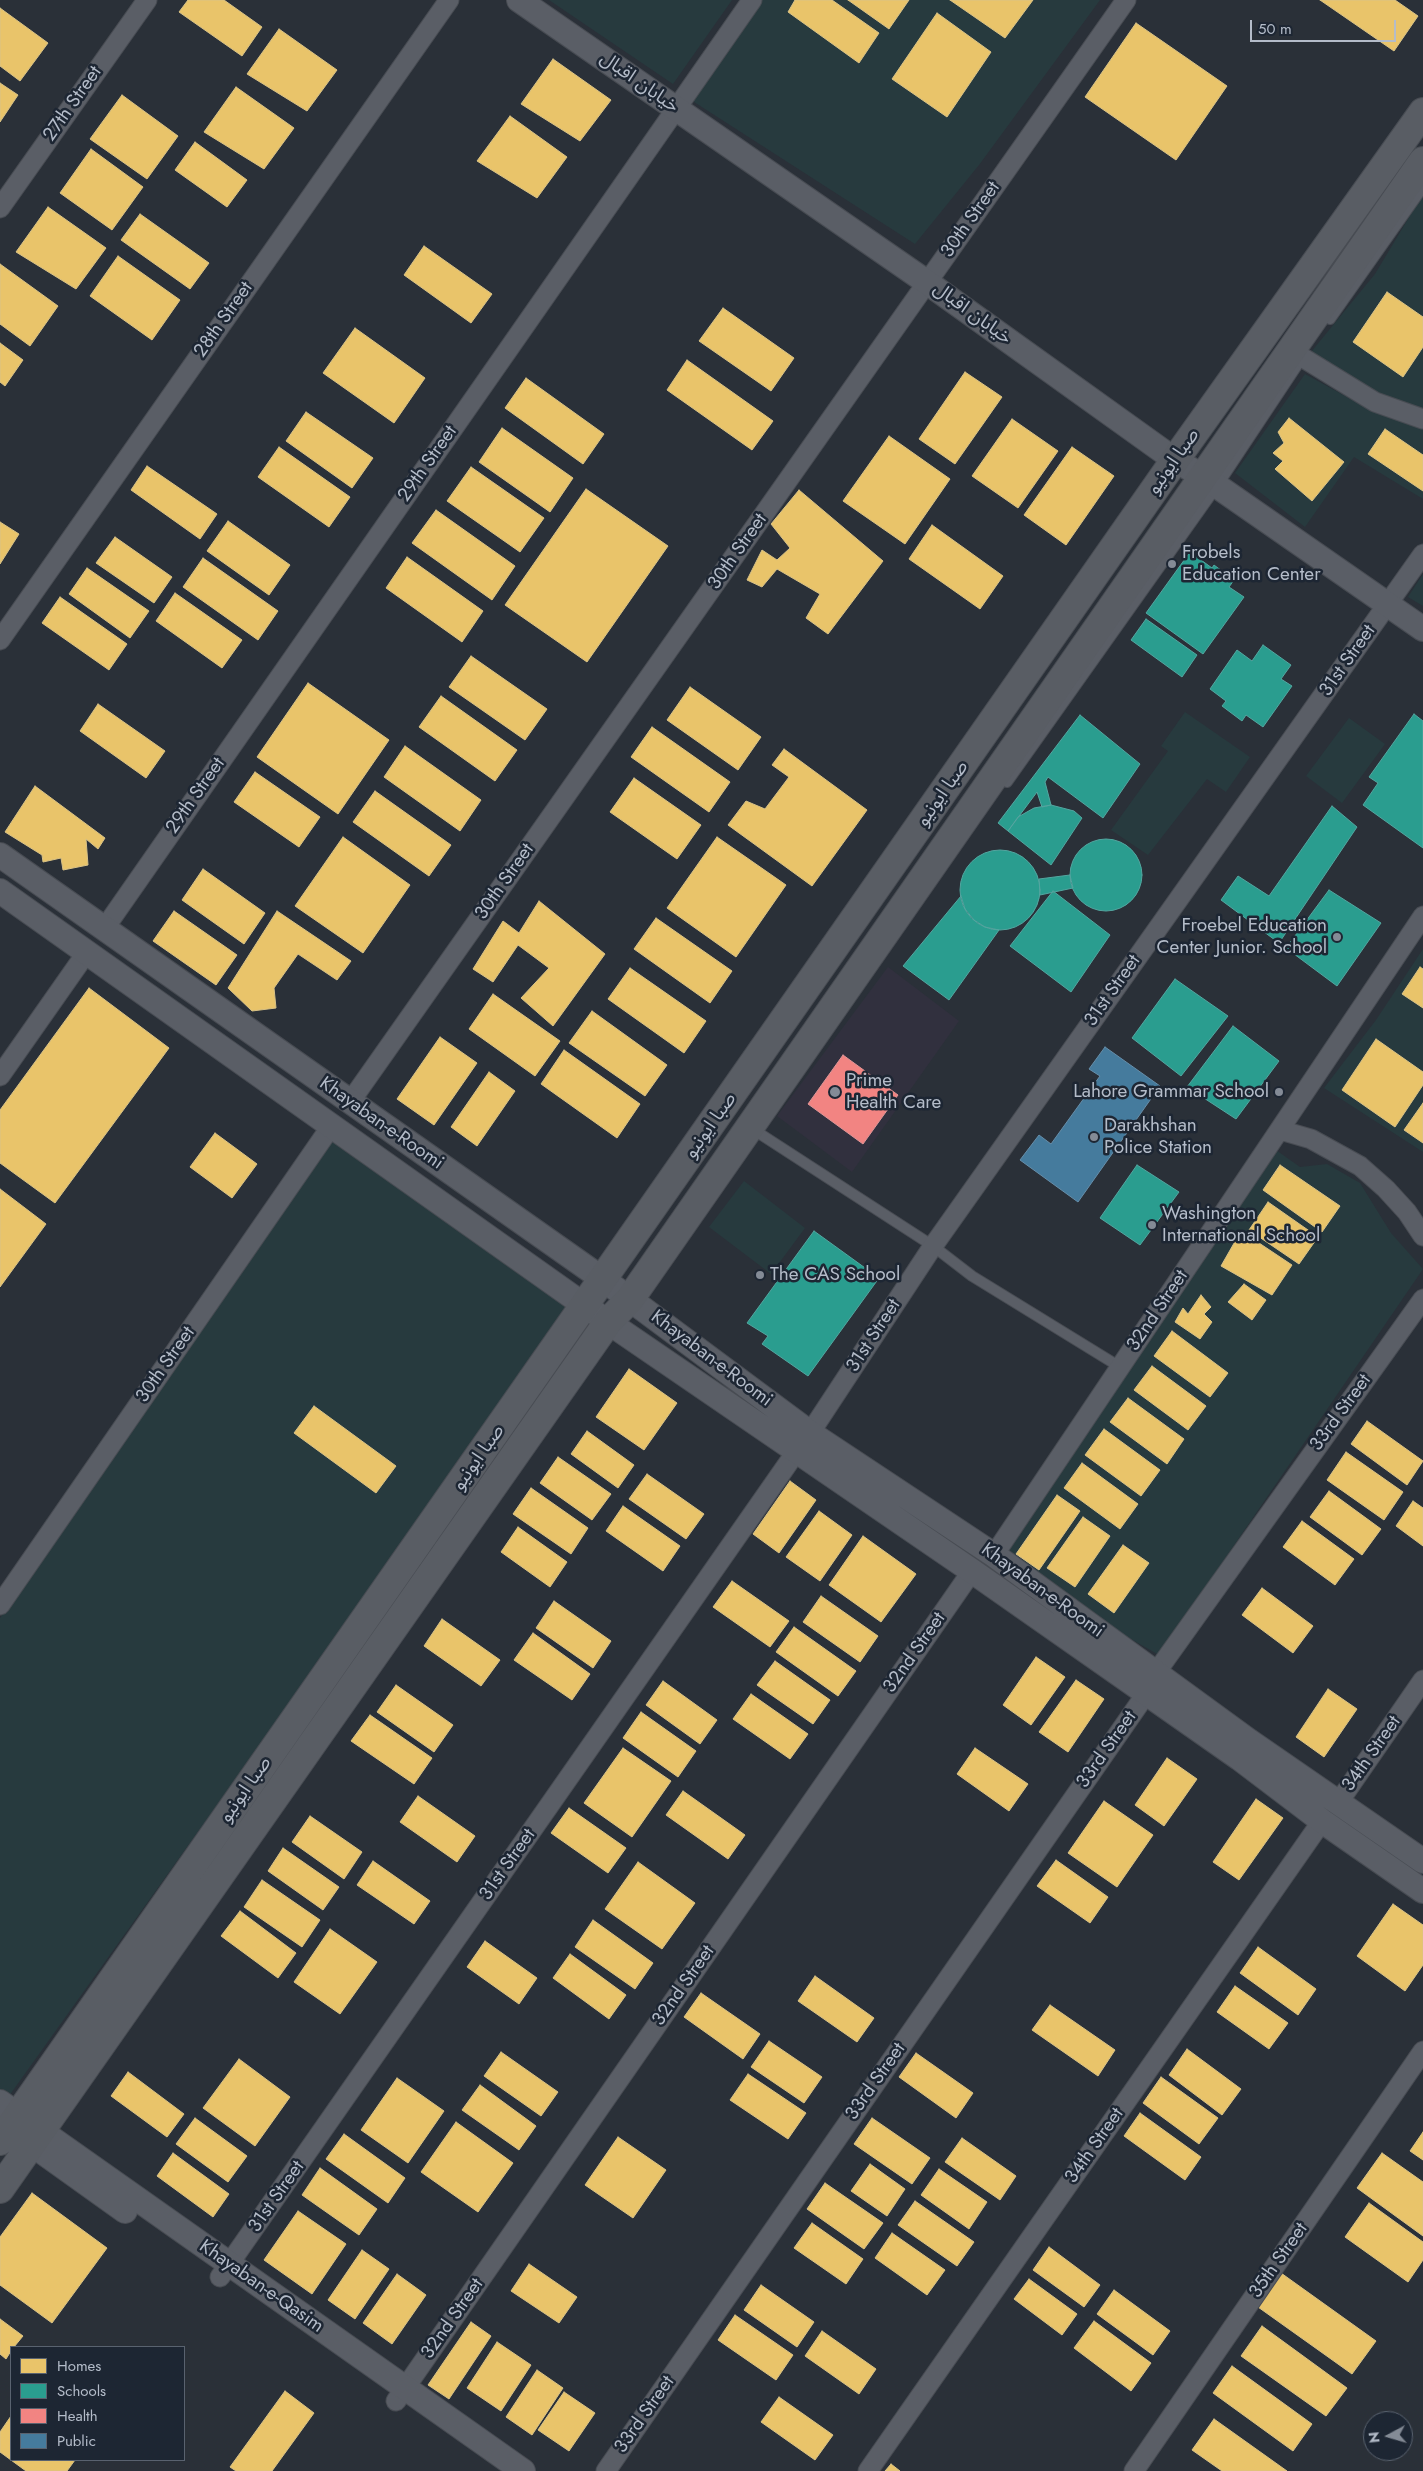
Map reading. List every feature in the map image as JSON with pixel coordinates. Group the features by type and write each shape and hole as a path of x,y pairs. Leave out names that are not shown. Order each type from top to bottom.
{"main road":[{"name":"صبا ایونیو","path":"5,2122 586,1306 1175,460 1423,112"},
{"name":"صبا ایونیو","path":"0,2189 608,1322 638,1301 754,1130 1301,353 1423,162"}],"street":[{"name":"27th Street","path":"0,208 147,0"},
{"name":"28th Street","path":"0,640 449,0"},
{"name":"خیابان اقبال","path":"519,0 928,283 1175,460 1210,482 1423,629"},
{"name":"29th Street","path":"104,929 752,0"},
{"name":"30th Street","path":"350,1102 1126,0"},
{"path":"1301,353 1375,402 1423,419"},
{"name":"31st Street","path":"810,1433 932,1246 1423,554"},
{"name":"Khayaban-e-Roomi","path":"4,862 104,929 604,1280 638,1301 810,1433 994,1555 1151,1684"},
{"name":"Khayaban-e-Roomi","path":"0,891 608,1322 796,1452 972,1571 1151,1684 1244,1750 1338,1803 1423,1861"},
{"name":"32nd Street","path":"994,1555 1423,916"},
{"path":"0,1076 87,952"},
{"name":"30th Street","path":"0,1605 332,1125"},
{"path":"1280,1130 1311,1139 1360,1166 1386,1189 1423,1236"},
{"name":"33rd Street","path":"606,2471 1151,1684 1423,1298"},
{"name":"31st Street","path":"224,2271 796,1452"},
{"name":"32nd Street","path":"400,2395 972,1571"},
{"name":"34th Street","path":"1338,1803 1423,1680"},
{"name":"Khayaban-e-Roomi","path":"1244,1750 1322,1821 1423,1891"},
{"name":"34th Street","path":"868,2471 1322,1821"},
{"name":"35th Street","path":"1134,2471 1423,2051"},
{"name":"Khayaban-e-Qasim","path":"5,2122 36,2137 400,2395 523,2471"},
{"name":"Khayaban-e-Qasim","path":"400,2395 494,2471"}],"lane":[{"path":"1325,325 1423,187"},
{"path":"999,793 1210,482"},
{"path":"682,1243 754,1130 838,1020"},
{"path":"754,1130 932,1246 972,1276 1120,1368"}],"shaded area":[{"path":"888,967 959,1021 852,1172 777,1116"}],"green space":[{"path":"549,0 732,0 673,84"},
{"path":"762,0 1100,0 979,165 915,244 691,100"},
{"path":"1423,194 1423,411 1384,399 1311,352 1375,274"},
{"path":"1305,374 1367,408 1403,417 1423,428 1423,499 1354,457 1305,527 1235,473"},
{"path":"1423,574 1423,606 1408,597"},
{"path":"1185,712 1250,757 1226,792 1207,779 1148,855 1111,830 1168,751 1161,746"},
{"path":"1349,718 1385,744 1342,803 1306,776"},
{"path":"1423,949 1423,1152 1324,1088 1376,1020"},
{"path":"334,1138 574,1306 9,2096 0,2090 0,1618"},
{"path":"1276,1150 1300,1167 1327,1164 1360,1183 1391,1233 1423,1269 1159,1655 1108,1626 1005,1552"},
{"path":"744,1181 805,1228 771,1274 709,1227"}],"building: Homes":[{"path":"188,0 224,0 262,27 242,56 179,12"},
{"path":"795,0 832,0 879,33 859,63 788,12"},
{"path":"848,0 909,0 889,29"},
{"path":"950,0 1033,0 1005,38"},
{"path":"1320,0 1395,0 1418,16 1394,51"},
{"path":"0,8 48,43 20,81 0,66"},
{"path":"937,13 991,52 947,117 892,79"},
{"path":"1136,23 1227,86 1176,160 1085,97"},
{"path":"279,29 337,70 307,111 247,74"},
{"path":"553,59 611,100 580,141 521,104"},
{"path":"0,83 18,95 0,122"},
{"path":"236,87 294,128 264,169 204,132"},
{"path":"122,95 178,136 147,179 90,139"},
{"path":"510,116 567,157 537,198 477,161"},
{"path":"195,142 247,180 227,207 175,170"},
{"path":"91,149 143,187 112,230 60,193"},
{"path":"48,207 106,248 76,289 16,252"},
{"path":"140,214 209,263 190,289 121,240"},
{"path":"424,246 492,294 471,323 404,275"},
{"path":"118,256 180,300 152,340 90,296"},
{"path":"0,264 58,306 30,346 0,324"},
{"path":"1387,292 1423,317 1423,347 1403,377 1353,342"},
{"path":"723,308 794,358 771,391 699,341"},
{"path":"355,328 425,378 394,423 323,373"},
{"path":"0,343 23,360 5,386 0,382"},
{"path":"687,360 773,421 752,450 667,390"},
{"path":"965,372 1002,397 955,464 919,439"},
{"path":"526,378 604,434 583,464 505,408"},
{"path":"306,412 373,458 352,488 286,441"},
{"path":"1289,418 1344,462 1312,501 1275,469 1283,461 1273,453 1284,443 1278,432"},
{"path":"1012,419 1058,451 1018,508 972,476"},
{"path":"502,428 573,478 550,512 479,462"},
{"path":"1385,429 1423,455 1423,491 1368,454"},
{"path":"889,436 950,479 905,544 843,501"},
{"path":"279,447 350,497 329,527 258,477"},
{"path":"1072,447 1114,476 1066,545 1024,515"},
{"path":"147,466 217,514 200,539 131,490"},
{"path":"471,467 544,518 520,552 447,501"},
{"path":"586,489 668,546 587,662 505,605"},
{"path":"799,490 883,561 828,634 806,618 820,594 777,569 762,587 747,580 762,550 777,560 790,548 771,524"},
{"path":"436,510 515,566 492,600 412,543"},
{"path":"228,521 290,565 269,595 207,551"},
{"path":"0,522 19,534 0,564"},
{"path":"932,525 1003,576 980,609 909,559"},
{"path":"115,537 172,577 154,603 96,563"},
{"path":"407,557 483,611 462,642 386,588"},
{"path":"203,558 278,611 258,640 183,587"},
{"path":"87,568 149,611 130,638 69,594"},
{"path":"175,593 242,640 222,668 156,621"},
{"path":"60,597 127,644 109,670 42,623"},
{"path":"471,656 547,709 525,740 449,687"},
{"path":"308,683 389,740 338,814 257,757"},
{"path":"690,687 761,737 738,770 667,720"},
{"path":"441,696 517,750 495,781 419,727"},
{"path":"98,704 165,751 146,778 80,731"},
{"path":"652,727 730,782 709,812 631,757"},
{"path":"405,746 481,800 460,831 384,777"},
{"path":"784,749 867,810 812,886 728,825 746,801 765,809 789,777 772,765"},
{"path":"255,772 320,817 299,847 234,802"},
{"path":"634,778 701,825 677,859 610,812"},
{"path":"35,786 105,838 98,849 86,839 88,865 63,870 61,858 43,862 42,855 5,832"},
{"path":"375,791 451,845 429,876 353,822"},
{"path":"343,837 410,885 363,953 295,906"},
{"path":"717,837 786,885 736,957 667,908"},
{"path":"203,869 265,913 244,944 182,900"},
{"path":"539,901 605,954 553,1026 521,998 549,968 518,945 493,982 473,969 503,921 519,933"},
{"path":"174,911 237,955 216,985 153,941"},
{"path":"277,911 351,961 337,980 298,954 274,988 276,1008 252,1011 228,988"},
{"path":"656,918 732,971 710,1003 634,949"},
{"path":"1420,967 1423,969 1423,1008 1402,994"},
{"path":"630,968 706,1021 684,1053 608,999"},
{"path":"89,988 169,1048 55,1203 0,1163 0,1110"},
{"path":"493,994 560,1041 535,1076 469,1029"},
{"path":"592,1011 667,1065 645,1096 569,1043"},
{"path":"440,1037 477,1063 434,1125 397,1099"},
{"path":"1376,1039 1423,1072 1423,1085 1395,1127 1342,1090"},
{"path":"564,1050 640,1104 617,1138 541,1084"},
{"path":"489,1072 515,1091 477,1146 451,1127"},
{"path":"1423,1103 1423,1143 1404,1130"},
{"path":"215,1133 257,1164 232,1198 190,1167"},
{"path":"1280,1165 1340,1206 1322,1232 1263,1190"},
{"path":"0,1189 46,1224 0,1287"},
{"path":"1268,1202 1318,1237 1299,1264 1249,1230"},
{"path":"1241,1231 1292,1265 1272,1295 1221,1266"},
{"path":"1244,1284 1266,1300 1252,1320 1228,1302"},
{"path":"1201,1295 1211,1307 1204,1314 1212,1322 1200,1339 1175,1322 1183,1308 1188,1314"},
{"path":"1172,1331 1228,1373 1210,1397 1154,1356"},
{"path":"1152,1366 1206,1406 1188,1430 1134,1390"},
{"path":"629,1369 677,1403 644,1450 596,1417"},
{"path":"1128,1398 1184,1439 1167,1464 1110,1422"},
{"path":"314,1406 396,1466 376,1493 294,1433"},
{"path":"1367,1421 1423,1461 1407,1485 1351,1444"},
{"path":"1104,1429 1160,1470 1141,1496 1085,1455"},
{"path":"587,1431 634,1465 618,1488 571,1454"},
{"path":"1346,1452 1403,1492 1384,1520 1327,1480"},
{"path":"558,1457 611,1494 592,1520 540,1483"},
{"path":"1082,1463 1138,1504 1120,1529 1064,1488"},
{"path":"647,1474 704,1514 686,1539 629,1499"},
{"path":"790,1481 816,1500 779,1553 753,1534"},
{"path":"531,1488 588,1528 571,1554 513,1514"},
{"path":"1329,1491 1381,1529 1362,1555 1310,1517"},
{"path":"1057,1495 1080,1511 1039,1570 1016,1554"},
{"path":"1413,1501 1423,1508 1423,1546 1396,1526"},
{"path":"623,1506 680,1546 663,1571 606,1531"},
{"path":"819,1511 852,1535 820,1581 786,1557"},
{"path":"1083,1517 1110,1536 1075,1587 1047,1568"},
{"path":"1302,1521 1354,1559 1335,1585 1283,1547"},
{"path":"518,1527 567,1562 550,1587 501,1552"},
{"path":"863,1536 916,1574 881,1622 829,1585"},
{"path":"1123,1545 1149,1563 1114,1613 1088,1594"},
{"path":"732,1581 789,1621 770,1647 713,1607"},
{"path":"1262,1588 1313,1626 1293,1653 1242,1615"},
{"path":"821,1596 878,1636 860,1662 803,1622"},
{"path":"554,1601 611,1641 593,1668 536,1628"},
{"path":"442,1619 500,1660 481,1686 424,1646"},
{"path":"794,1627 856,1671 838,1696 776,1652"},
{"path":"533,1633 590,1674 572,1700 514,1660"},
{"path":"1036,1657 1065,1677 1031,1725 1003,1705"},
{"path":"775,1661 830,1700 813,1724 757,1685"},
{"path":"1076,1680 1104,1699 1068,1752 1039,1732"},
{"path":"663,1681 717,1720 700,1744 646,1705"},
{"path":"396,1685 453,1725 434,1752 377,1712"},
{"path":"1328,1689 1357,1709 1324,1757 1296,1737"},
{"path":"751,1694 808,1734 790,1759 733,1719"},
{"path":"641,1712 696,1751 678,1777 623,1738"},
{"path":"370,1715 432,1758 414,1784 351,1741"},
{"path":"623,1748 671,1781 632,1837 584,1803"},
{"path":"975,1748 1028,1784 1009,1811 957,1774"},
{"path":"1167,1758 1197,1779 1164,1826 1135,1805"},
{"path":"683,1791 745,1835 728,1859 666,1815"},
{"path":"418,1796 475,1836 457,1862 400,1822"},
{"path":"1256,1799 1283,1818 1239,1880 1213,1862"},
{"path":"1104,1801 1153,1835 1117,1887 1068,1853"},
{"path":"569,1808 626,1848 608,1873 551,1833"},
{"path":"310,1816 362,1852 344,1879 292,1842"},
{"path":"283,1848 339,1887 323,1910 268,1871"},
{"path":"1056,1860 1108,1897 1090,1923 1037,1886"},
{"path":"373,1861 430,1901 414,1924 357,1885"},
{"path":"638,1862 695,1903 662,1949 605,1909"},
{"path":"262,1880 320,1920 302,1947 244,1907"},
{"path":"1393,1904 1423,1925 1423,1965 1405,1991 1357,1956"},
{"path":"240,1911 296,1953 278,1978 221,1936"},
{"path":"593,1920 653,1963 635,1989 575,1947"},
{"path":"330,1929 377,1962 340,2014 294,1982"},
{"path":"485,1941 537,1978 519,2004 467,1967"},
{"path":"1258,1947 1316,1989 1298,2015 1240,1973"},
{"path":"570,1954 626,1995 609,2019 553,1978"},
{"path":"815,1976 874,2018 857,2042 798,2001"},
{"path":"1235,1986 1288,2023 1269,2049 1217,2012"},
{"path":"701,1993 760,2034 743,2059 684,2017"},
{"path":"1050,2005 1115,2050 1098,2076 1032,2030"},
{"path":"769,2041 822,2077 804,2103 751,2067"},
{"path":"1187,2049 1241,2089 1222,2115 1169,2075"},
{"path":"501,2052 558,2092 541,2116 484,2076"},
{"path":"916,2053 973,2093 956,2118 899,2077"},
{"path":"239,2059 290,2097 255,2146 203,2108"},
{"path":"128,2072 184,2114 167,2137 111,2096"},
{"path":"748,2074 806,2113 788,2139 730,2100"},
{"path":"1161,2077 1218,2118 1199,2144 1143,2103"},
{"path":"397,2078 444,2111 408,2163 361,2130"},
{"path":"480,2085 536,2126 519,2150 462,2110"},
{"path":"1140,2113 1201,2157 1185,2180 1124,2136"},
{"path":"195,2118 247,2156 228,2182 176,2144"},
{"path":"872,2118 930,2158 912,2184 854,2144"},
{"path":"456,2122 513,2163 478,2212 421,2172"},
{"path":"1423,2132 1423,2160 1410,2151"},
{"path":"344,2134 405,2178 388,2203 326,2159"},
{"path":"618,2137 666,2170 633,2218 585,2185"},
{"path":"962,2138 1016,2176 1000,2200 945,2162"},
{"path":"173,2153 229,2194 213,2217 157,2176"},
{"path":"1382,2153 1423,2182 1423,2236 1357,2188"},
{"path":"870,2164 905,2189 887,2216 851,2191"},
{"path":"320,2168 377,2209 359,2235 302,2195"},
{"path":"939,2169 987,2202 969,2229 921,2195"},
{"path":"825,2183 883,2223 864,2249 807,2209"},
{"path":"32,2193 107,2248 52,2323 0,2285 0,2237"},
{"path":"915,2201 974,2242 957,2266 898,2225"},
{"path":"1369,2203 1423,2242 1423,2260 1408,2282 1345,2237"},
{"path":"298,2211 346,2244 312,2294 264,2260"},
{"path":"812,2223 863,2259 846,2284 794,2248"},
{"path":"892,2233 945,2270 927,2295 875,2258"},
{"path":"1049,2247 1100,2285 1084,2307 1033,2270"},
{"path":"362,2250 389,2269 355,2319 328,2300"},
{"path":"529,2264 577,2297 559,2323 511,2291"},
{"path":"1281,2273 1376,2341 1352,2374 1258,2307"},
{"path":"397,2274 426,2295 392,2344 363,2323"},
{"path":"1029,2279 1077,2314 1062,2335 1014,2299"},
{"path":"761,2285 814,2322 797,2347 744,2310"},
{"path":"1114,2290 1170,2331 1153,2355 1097,2314"},
{"path":"735,2315 793,2355 776,2380 718,2340"},
{"path":"0,2319 23,2336 15,2346 10,2346 10,2353 6,2359 0,2354"},
{"path":"1094,2321 1151,2363 1131,2391 1074,2348"},
{"path":"471,2322 491,2336 449,2399 428,2385"},
{"path":"1262,2326 1347,2388 1326,2416 1241,2356"},
{"path":"822,2331 876,2369 859,2394 805,2356"},
{"path":"497,2342 531,2365 501,2411 467,2388"},
{"path":"1232,2366 1312,2424 1293,2451 1213,2393"},
{"path":"537,2370 563,2388 532,2435 506,2417"},
{"path":"285,2391 314,2413 272,2471 236,2471 230,2467"},
{"path":"564,2392 595,2413 569,2451 538,2430"},
{"path":"779,2397 833,2435 815,2460 761,2422"},
{"path":"10,2417 10,2459 0,2452 0,2432"},
{"path":"1214,2419 1287,2471 1222,2471 1192,2450"},
{"path":"12,2461 74,2461 67,2471 26,2471"},
{"path":"891,2464 900,2471 885,2471"}],"building: Schools":[{"path":"1190,552 1212,568 1214,565 1234,580 1229,587 1244,597 1203,654 1146,613"},
{"path":"1146,619 1197,655 1182,677 1131,640"},
{"path":"1263,645 1291,665 1281,679 1292,686 1263,727 1246,715 1242,721 1222,706 1226,701 1210,689 1237,650 1252,661"},
{"path":"1414,714 1423,721 1423,848 1363,805 1378,783 1369,777"},
{"path":"1080,715 1140,764 1103,818 1048,777 1045,782 1051,805 1042,807 1037,792 1008,831 998,823"},
{"path":"1051,805 1074,811 1082,818 1051,865 1008,831 1018,817 1034,808"},
{"path":"1332,806 1357,827 1279,943 1221,900 1238,876 1269,896"},
{"path":"1106,839 1120,842 1132,849 1139,861 1142,875 1139,889 1132,901 1120,908 1106,911 1092,908 1080,901 1073,889 1070,875 1073,861 1080,849 1092,842"},
{"path":"1000,850 1015,853 1028,862 1037,875 1040,890 1037,905 1028,918 1015,927 1000,930 985,927 972,918 963,905 960,890 963,875 972,862 985,853"},
{"path":"1070,875 1073,888 1040,895 1039,879"},
{"path":"1329,890 1381,923 1337,986 1286,948"},
{"path":"1053,891 1110,935 1071,992 1010,946"},
{"path":"961,896 965,909 974,920 985,927 999,930 949,1000 903,966"},
{"path":"1175,979 1228,1016 1181,1076 1132,1038"},
{"path":"1233,1026 1279,1061 1236,1119 1187,1087"},
{"path":"1137,1165 1179,1192 1140,1245 1100,1218"},
{"path":"814,1231 879,1278 808,1376 762,1344 768,1336 747,1323"}],"building: Health":[{"path":"843,1055 898,1095 863,1144 808,1104"}],"building: Public":[{"path":"1105,1047 1160,1086 1078,1202 1020,1160 1039,1135 1051,1144 1100,1076 1089,1069"}],"place":[{"name":"Frobels Education Center","path":"1172,564"},
{"name":"Froebel Education Center Junior. School","path":"1337,937"},
{"name":"Prime Health Care","path":"835,1092"},
{"name":"Lahore Grammar School","path":"1279,1092"},
{"name":"Darakhshan Police Station","path":"1094,1137"},
{"name":"Washington International School","path":"1152,1225"},
{"name":"The CAS School","path":"760,1275"}]}
